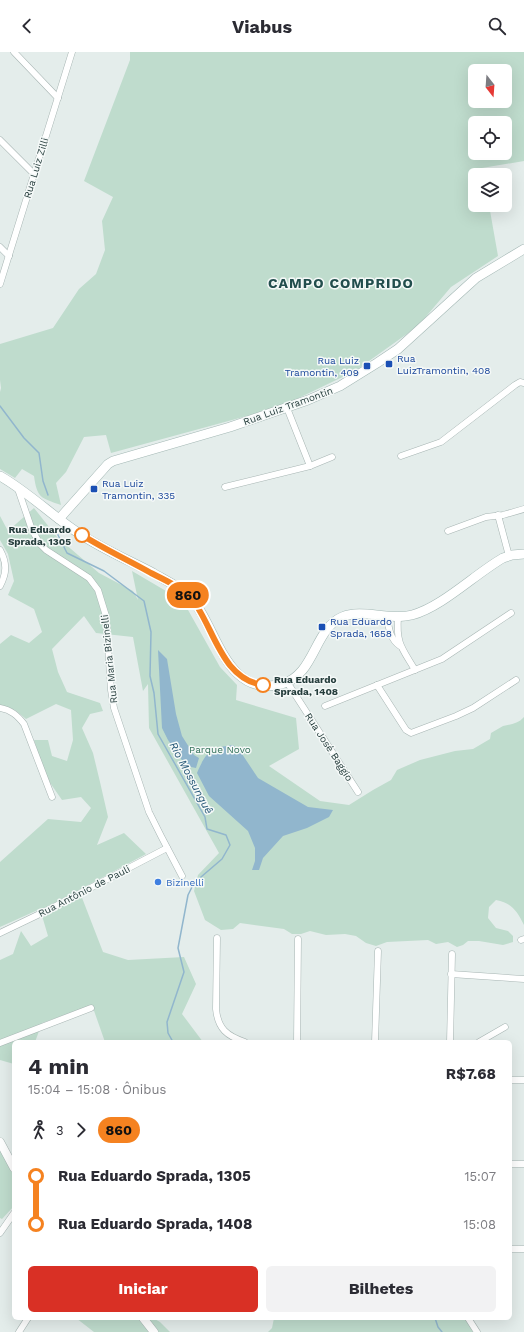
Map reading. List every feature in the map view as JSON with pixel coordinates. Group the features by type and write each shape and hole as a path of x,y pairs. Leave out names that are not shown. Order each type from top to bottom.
{"main road":[{"name":"Rua Luiz Tramontin","path":"59,519 108,464 113,461 224,429 327,393 378,363 407,342 476,278 524,249"},
{"path":"0,476 18,487 82,536 173,584 188,595 198,608 224,656 234,669 245,678 257,684 274,685 287,682 302,671 327,630 335,621 344,616 354,614 398,617 413,614 430,608 492,565 510,555 524,554"}],"street":[{"path":"14,52 58,98"},
{"name":"Rua Luiz Zilli","path":"0,284 72,52"},
{"path":"0,140 34,174"},
{"path":"0,247 9,256"},
{"path":"401,456 441,442 515,385 520,382 524,383"},
{"path":"287,408 310,466"},
{"path":"225,487 310,466 332,457"},
{"name":"Rua Maria Bizinelli","path":"18,487 32,530 40,544 46,550 89,578 98,590 106,616 111,690 114,708 149,812 182,876"},
{"path":"448,531 486,517 524,509"},
{"path":"498,515 504,535 503,538 510,555"},
{"path":"0,550 6,564 6,573 0,586"},
{"path":"325,706 448,656 511,612"},
{"path":"387,617 391,636 400,646 415,670"},
{"path":"398,617 397,632 400,646"},
{"path":"377,685 406,730 411,733 473,708 516,680"},
{"name":"Rua José Baggio","path":"287,682 358,792"},
{"path":"0,708 13,713 19,717 24,724 52,797"},
{"name":"Rua Antônio de Pauli","path":"0,933 50,909 167,848"},
{"path":"217,938 216,1008 218,1020 223,1030 241,1040"},
{"path":"297,1040 298,939"},
{"path":"375,1040 378,951"},
{"path":"450,1040 452,954"},
{"path":"451,974 524,979"},
{"path":"0,1043 91,1008"},
{"path":"482,1040 505,1027"},
{"path":"512,1080 524,1080"},
{"path":"0,1142 12,1164"},
{"path":"512,1164 524,1164"},
{"path":"0,1233 12,1216"},
{"path":"512,1249 524,1249"},
{"path":"19,1332 27,1320"},
{"path":"145,1320 154,1332"},
{"path":"469,1320 477,1332"}],"green space":[{"path":"130,52 524,52 524,161 482,168 468,168 468,212 490,212 498,256 451,287 418,326 355,371 280,407 111,453 106,435 84,437 66,472 56,483 61,505 44,499 41,496 37,489 34,476 22,469 15,478 0,469 0,344 53,328 79,289 96,274 105,250 102,221 113,197 84,181 130,60"},
{"name":"Parque Novo","path":"34,508 57,537 99,573 133,591 138,600 132,571 183,601 220,667 237,685 236,700 296,718 299,749 269,766 320,801 349,805 391,780 397,770 420,760 455,751 473,749 490,739 491,733 503,726 517,722 524,717 524,925 513,908 502,901 496,900 489,907 488,918 496,928 508,931 513,936 513,942 503,945 479,941 468,941 457,947 448,942 436,944 428,940 387,942 376,946 366,943 356,936 345,934 326,935 310,931 301,934 292,934 284,929 240,923 233,929 221,930 205,920 194,891 198,875 219,853 149,728 148,684 143,691 133,637 96,633 84,616 52,649 58,672 67,692 100,703 103,711 90,714 82,728 93,753 108,817 97,845 124,833 146,854 79,890 103,952 128,960 184,957 196,984 182,1014 202,1040 104,1040 92,1005 42,1023 36,1040 12,1040 12,1063 0,1060 0,960 13,954 21,931 31,946 48,936 40,909 0,927 0,862 48,819 81,822 91,808 81,797 62,800 46,777 34,740 48,740 52,756 67,761 73,740 71,710 56,704 26,719 15,710 0,705 0,644 11,635 29,643 42,632 34,609 8,595 14,581 8,554 0,540 0,516 8,531"},
{"path":"0,1150 5,1155 12,1172 12,1208 2,1219 0,1218"},
{"path":"79,1320 156,1320 170,1332 94,1332"},
{"path":"274,1320 466,1320 473,1332 268,1332 272,1328"}],"water":[{"path":"158,650 167,659 176,714 182,736 194,755 199,758 196,768 186,766 168,740 162,728"},
{"path":"233,745 242,754 258,778 308,807 333,810 329,817 307,828 283,836 263,858 259,870 252,870 255,861 255,848 248,831 209,796 197,773 203,760 210,752 219,748"}],"waterway":[{"name":"Rio Mossunguê","path":"0,406 24,438 39,453 43,481 48,495"},
{"name":"Rio Mossunguê","path":"57,533 67,553 104,571 144,601 151,632 150,676 154,693 158,734 205,817 207,829 226,835 230,845 222,859 194,883 188,895 178,948 184,972 167,1022 168,1033 172,1040"},
{"name":"Rio Mossunguê","path":"436,1320 438,1327 442,1332"}],"bus line":[{"name":"860","path":"82,535 173,584 188,595 204,618 229,664 250,682 263,685"}],"place":[{"name":"Rua LuizTramontin, 408","path":"389,364"},
{"name":"Rua Luiz Tramontin, 409","path":"367,366"},
{"name":"Rua Luiz Tramontin, 335","path":"94,489"},
{"name":"Rua Eduardo Sprada, 1305","path":"82,535"},
{"name":"Rua Eduardo Sprada, 1658","path":"322,627"},
{"name":"Rua Eduardo Sprada, 1408","path":"263,685"},
{"name":"Bizinelli","path":"158,882"}],"district":[{"name":"CAMPO COMPRIDO","path":"341,283"}]}
